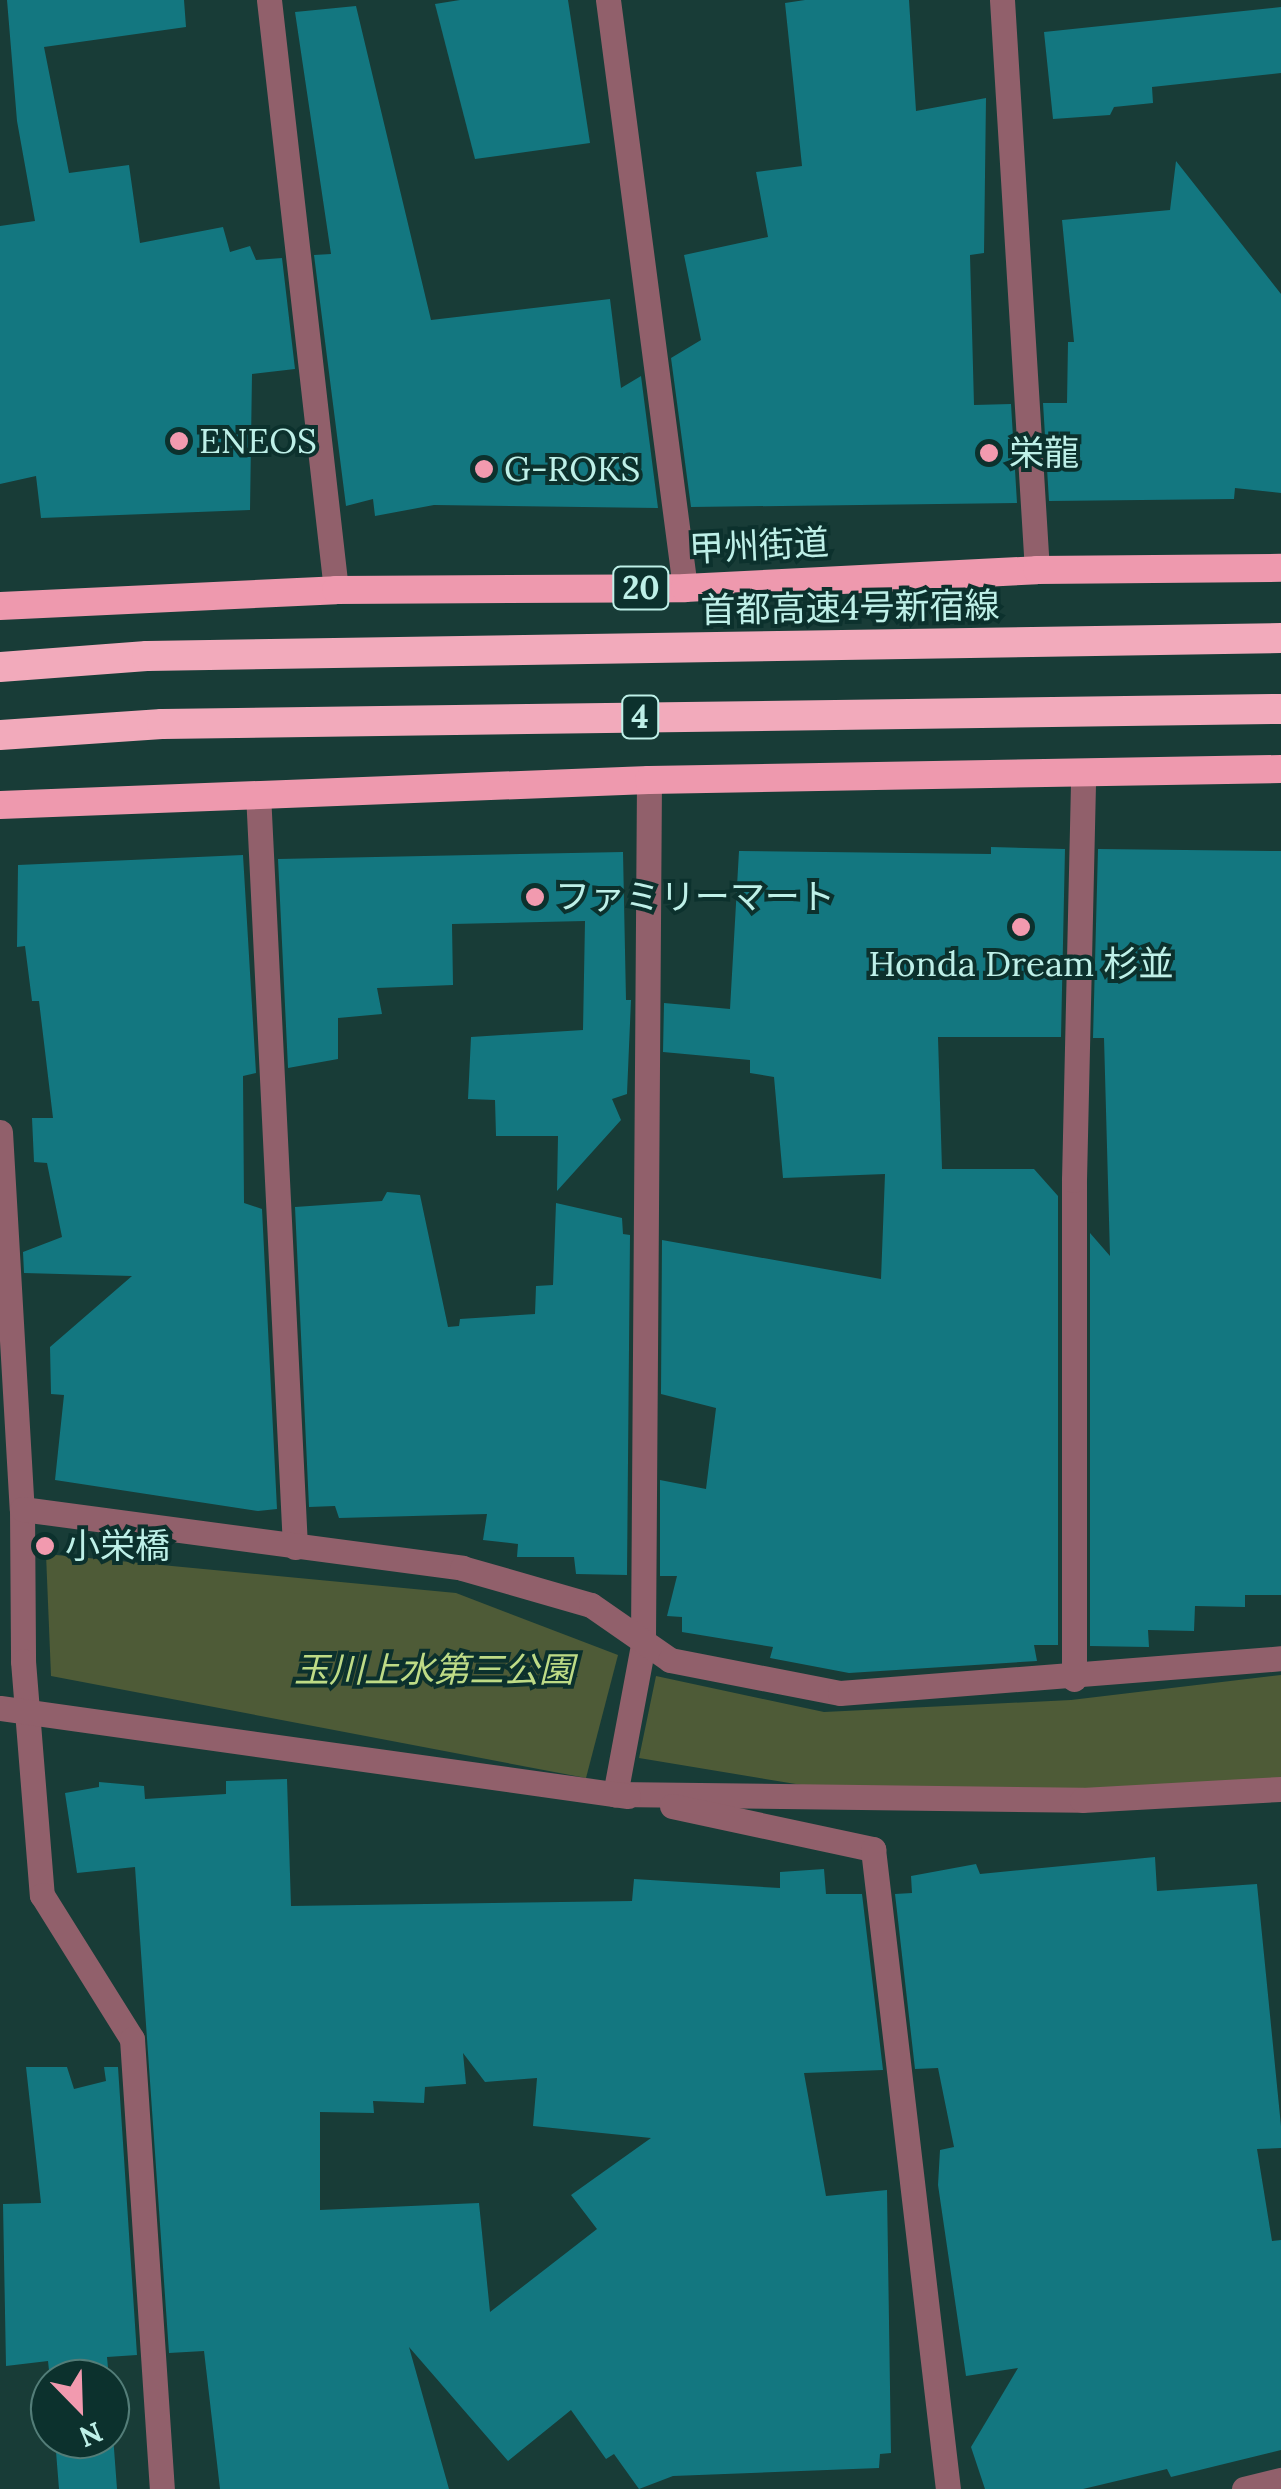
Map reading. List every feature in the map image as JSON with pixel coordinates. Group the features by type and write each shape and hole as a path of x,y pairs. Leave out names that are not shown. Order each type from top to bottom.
{"highway":[{"name":"甲州街道","path":"0,606 336,590 685,588 1036,570 1281,568"},
{"name":"首都高速4号新宿線","path":"0,667 167,656 1281,638"},
{"name":"4","path":"0,735 162,724 1281,709"},
{"path":"0,805 650,780 1281,769"}],"street":[{"path":"269,0 336,590"},
{"path":"608,0 685,588"},
{"path":"1002,0 1036,570"},
{"path":"1074,1679 1083,773"},
{"path":"615,1794 643,1645 650,780"},
{"path":"258,793 295,1547"},
{"path":"0,1132 42,1895 132,2039 162,2489"},
{"path":"22,1509 462,1568 591,1606 670,1660 840,1693 1074,1679 1281,1658"},
{"path":"0,1708 615,1794 873,1849 948,2489"},
{"path":"615,1794 1082,1800 1281,1789"},
{"path":"1244,2489 1281,2480"}],"green space":[{"name":"玉川上水第三公園","path":"46,1554 456,1593 618,1655 586,1778 51,1676"},
{"name":"玉川上水第三公園","path":"1281,1675 1281,1778 1152,1790 808,1786 639,1758 656,1676 824,1712 1071,1700"}],"building":[{"path":"7,0 184,0 186,27 44,47 69,173 129,165 140,243 223,227 230,252 250,246 256,260 282,258 295,369 252,374 250,510 41,518 36,476 0,484 0,226 35,221 17,121"},
{"path":"460,0 568,0 590,143 475,159 435,4"},
{"path":"909,0 916,111 986,98 984,253 970,255 974,405 1011,404 1017,503 691,507 671,358 701,340 684,255 768,237 756,172 802,166 785,3"},
{"path":"356,6 431,320 610,299 621,388 641,376 658,508 434,505 375,516 373,499 346,506 314,255 331,254 295,12"},
{"path":"1281,7 1281,73 1152,87 1153,103 1114,107 1110,115 1053,119 1044,32"},
{"path":"1176,161 1281,294 1281,493 1235,488 1234,499 1049,501 1043,403 1067,403 1068,342 1074,342 1062,220 1170,210"},
{"path":"991,847 1065,849 1061,1037 938,1037 942,1169 1034,1169 1058,1196 1058,1645 1034,1645 1037,1661 849,1673 770,1658 773,1647 682,1632 682,1617 667,1616 677,1576 660,1576 660,1480 706,1489 716,1408 661,1394 662,1240 881,1279 885,1174 783,1178 774,1077 750,1073 750,1060 663,1052 664,1003 730,1009 739,851 991,854"},
{"path":"1098,849 1281,851 1281,1595 1245,1595 1245,1607 1195,1606 1194,1631 1148,1630 1149,1647 1090,1646 1090,1233 1110,1256 1104,1038 1093,1038"},
{"path":"623,852 626,1000 631,1000 627,1094 612,1099 621,1120 557,1191 558,1136 496,1136 495,1100 468,1099 471,1037 583,1030 585,921 452,924 453,985 377,988 382,1014 338,1018 338,1059 288,1068 278,859"},
{"path":"243,855 256,1073 243,1076 244,1203 262,1209 277,1509 258,1511 55,1480 64,1395 51,1394 50,1347 132,1276 24,1273 23,1252 62,1237 47,1163 34,1162 32,1118 53,1118 39,1001 32,1001 25,946 17,947 18,865"},
{"path":"387,1192 420,1195 448,1327 459,1326 460,1319 535,1314 536,1286 553,1285 556,1203 622,1218 623,1234 630,1235 627,1575 576,1574 574,1557 517,1557 518,1544 483,1540 487,1514 339,1518 335,1506 309,1507 295,1207 382,1201"},
{"path":"287,1779 291,1906 632,1901 634,1879 780,1888 780,1872 824,1869 826,1894 862,1894 883,2070 804,2073 826,2196 887,2190 891,2453 880,2454 879,2468 673,2476 639,2489 614,2454 606,2459 571,2410 508,2461 409,2347 449,2489 220,2489 204,2351 169,2353 135,1867 77,1873 65,1793 99,1787 99,1782 144,1786 145,1799 226,1794 226,1781","holes":["463,2053 485,2082 537,2078 533,2126 651,2138 571,2195 597,2229 490,2312 479,2203 320,2210 320,2112 374,2113 373,2101 424,2103 425,2087 466,2084"]},
{"path":"1155,1857 1157,1891 1257,1884 1281,2126 1281,2148 1257,2149 1272,2241 1281,2240 1281,2450 1171,2477 1167,2469 1083,2489 985,2489 971,2447 1018,2368 966,2376 938,2185 940,2150 954,2147 938,2068 915,2069 895,1894 912,1893 911,1876 976,1864 980,1874"},
{"path":"26,2067 67,2067 74,2089 106,2081 104,2067 118,2067 137,2355 30,2359 30,2363 6,2366 3,2204 41,2203"},
{"path":"57,2459 115,2459 117,2489 59,2489"}],"place":[{"name":"ENEOS","path":"179,441"},
{"name":"栄龍","path":"989,453"},
{"name":"G-ROKS","path":"484,469"},
{"name":"ファミリーマート","path":"535,897"},
{"name":"Honda Dream 杉並","path":"1021,927"},
{"name":"小栄橋","path":"45,1546"}]}
